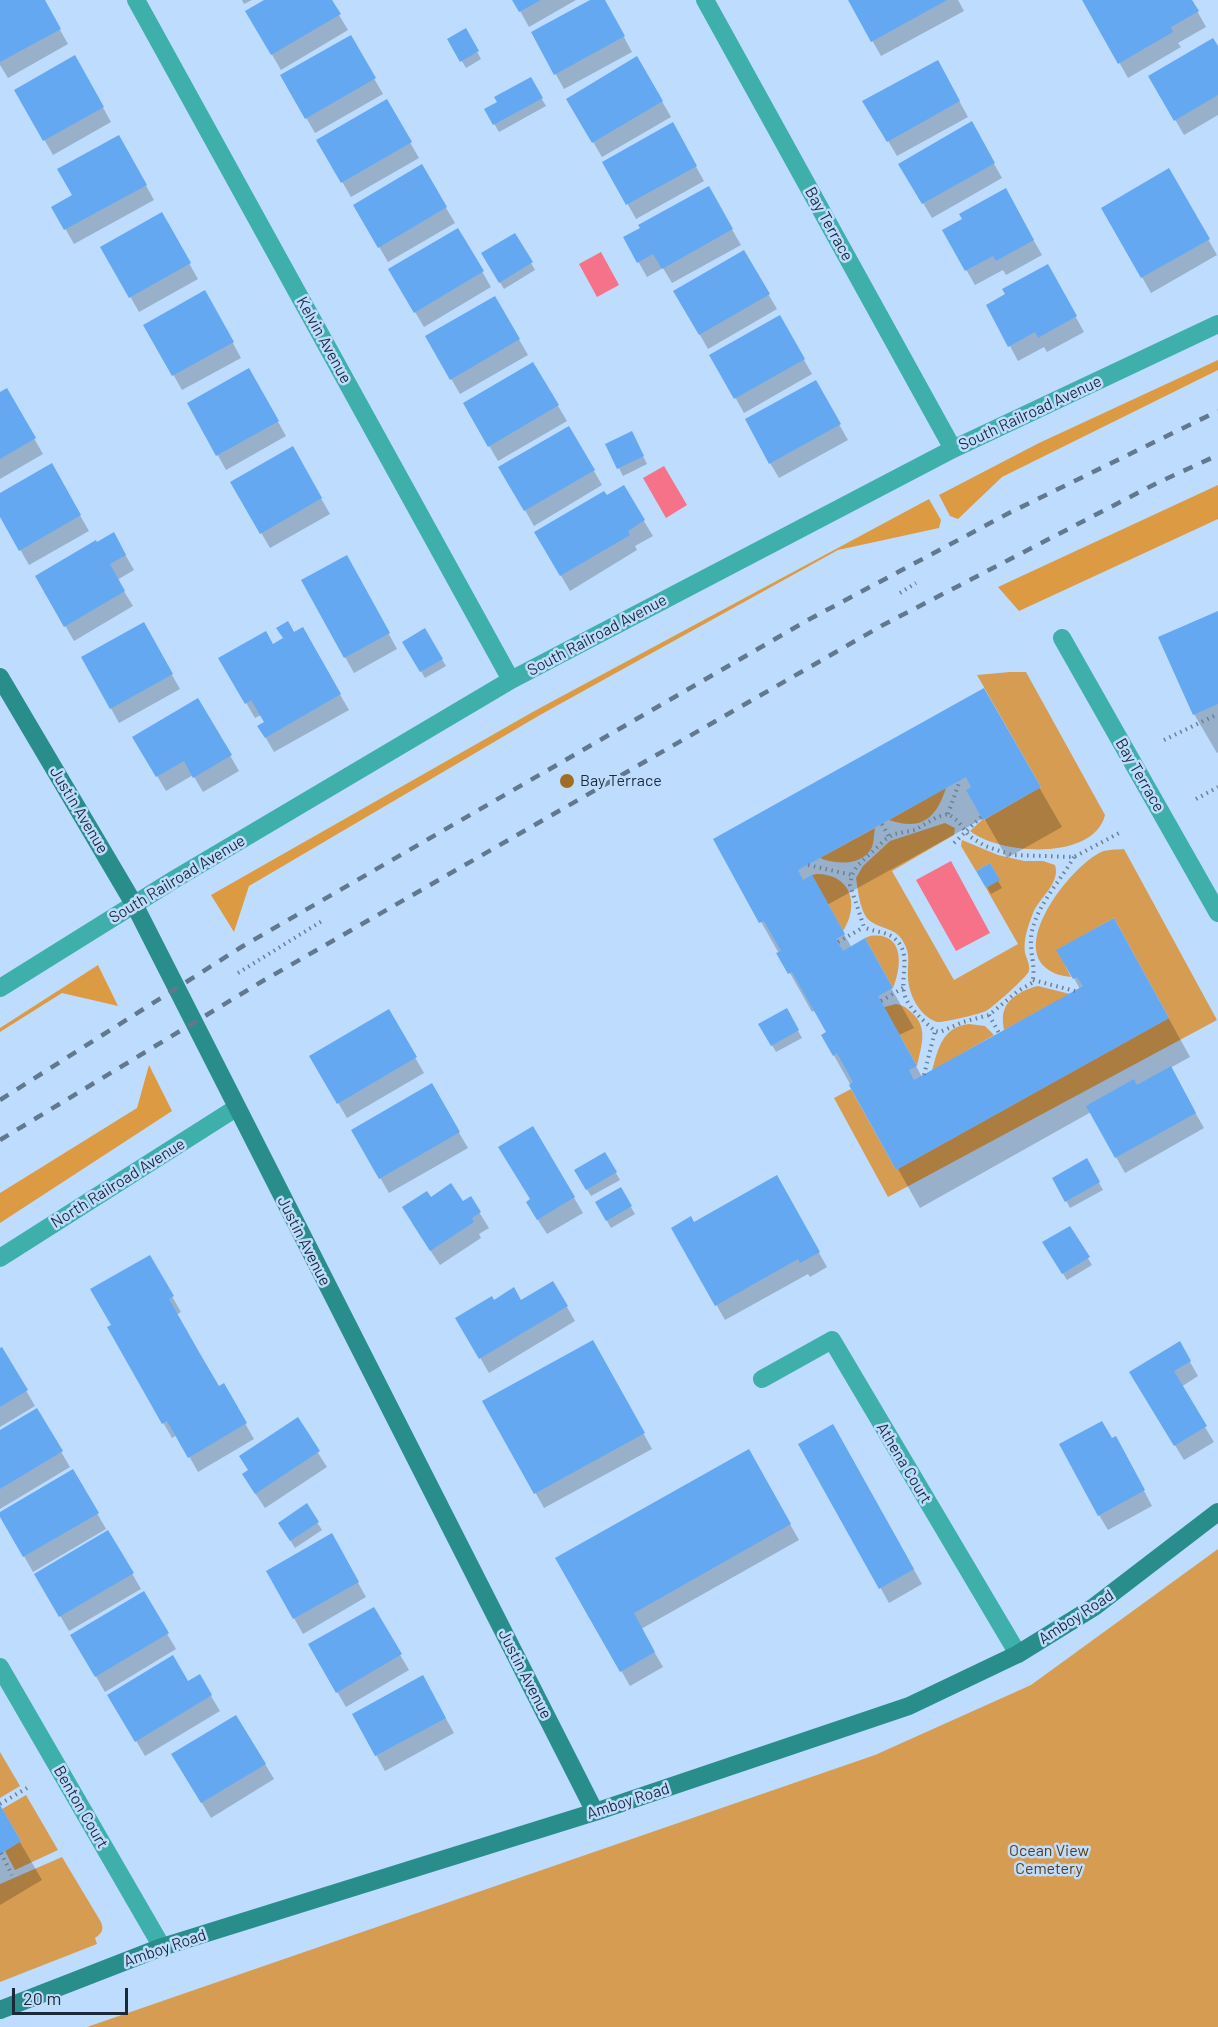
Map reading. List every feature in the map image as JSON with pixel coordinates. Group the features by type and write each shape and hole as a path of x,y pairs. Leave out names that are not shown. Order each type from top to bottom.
{"main road":[{"name":"Justin Avenue","path":"0,677 134,904 595,1812"},
{"name":"Amboy Road","path":"0,2010 162,1947 595,1812 909,1706 1018,1654 1094,1607 1218,1512"}],"street":[{"name":"Kelvin Avenue","path":"136,0 511,680"},
{"name":"Bay Terrace","path":"705,0 953,449"},
{"name":"South Railroad Avenue","path":"0,988 134,904 511,680 953,449 1218,324"},
{"name":"Bay Terrace","path":"1062,638 1218,912"},
{"name":"North Railroad Avenue","path":"0,1258 236,1108"},
{"name":"Athena Court","path":"762,1379 832,1340 1018,1654"},
{"name":"Benton Court","path":"0,1667 162,1947"}],"path":[{"path":"900,592 916,583"},
{"path":"1164,740 1218,714"},
{"path":"948,814 960,780"},
{"path":"1196,799 1218,787"},
{"path":"948,814 958,821 965,833 985,846 1012,855 1074,857 1120,832"},
{"path":"864,927 851,891 852,875 857,866 889,837 915,830 937,817 948,814"},
{"path":"954,843 981,816"},
{"path":"882,824 889,837"},
{"path":"838,942 864,927 890,935 899,944 905,960 903,988 910,1006 935,1031 940,1032 963,1022 989,1015 1033,981 1035,973 1030,947 1035,922 1074,857"},
{"path":"808,865 852,875"},
{"path":"238,973 322,921"},
{"path":"1033,981 1075,991"},
{"path":"881,1001 903,988"},
{"path":"989,1015 999,1033"},
{"path":"924,1074 935,1031"},
{"path":"0,1804 27,1788"},
{"path":"1,1853 12,1875"}],"green space":[{"path":"1026,672 1105,815 1097,830 1083,840 1065,847 1023,849 984,839 970,831 983,819 1041,787 977,675"},
{"path":"946,788 937,808 926,820 910,824 889,820"},
{"path":"945,823 955,828 954,835 892,871 954,980 1018,944 986,888 999,879 990,863 976,871 961,846 962,840 998,855 1024,861 1043,861 1055,865 1056,872 1052,884 1033,913 1025,938 1025,953 1029,966 1027,974 986,1011 937,1022 925,1015 913,998 908,978 906,947 901,938 893,931 870,921 864,913 856,878 863,866 890,841"},
{"path":"875,828 872,847 862,858 841,863 820,858"},
{"path":"1124,849 1217,1020 888,1197 834,1098 851,1089 896,1170 1169,1018 1114,918 1057,950 1071,977 1049,970 1037,956 1036,940 1041,922 1062,887 1089,860 1101,852"},
{"path":"812,875 829,875 838,879 849,893 851,911 843,931"},
{"path":"870,936 890,939 895,945 899,961 893,988 865,938"},
{"path":"1038,986 1070,994 1004,1030 1003,1013 1009,1002 1023,992"},
{"path":"896,1004 908,1010 921,1025 922,1045 917,1066 884,1007"},
{"path":"969,1024 985,1026 994,1035 932,1071 939,1047 947,1034 960,1026"},
{"name":"Ocean View Cemetery","path":"1218,1549 1218,2027 87,2027 875,1755 1031,1685"},
{"path":"0,1752 20,1786 0,1798"},
{"path":"26,1795 58,1850 15,1870 5,1851 21,1841 2,1809"},
{"path":"62,1857 101,1922 102,1931 95,1938 97,1944 0,1982 0,1884"}],"shaded area":[{"path":"601,252 619,285 597,297 579,264"},
{"path":"1218,360 1218,370 1002,477 958,519 950,516 939,495 1039,443"},
{"path":"664,466 687,505 666,518 643,478"},
{"path":"1218,485 1218,519 1019,611 998,587"},
{"path":"929,499 941,520 939,528 838,550 540,715 249,886 234,932 211,895 538,709"},
{"path":"951,861 990,933 956,951 916,880"},
{"path":"98,965 118,1006 62,993 0,1032 0,1028"},
{"path":"149,1065 172,1111 0,1223 0,1193 137,1108"}],"building":[{"path":"0,0 45,0 61,29 0,62"},
{"path":"264,0 332,0 341,14 271,55 245,11"},
{"path":"512,0 541,0 519,12"},
{"path":"590,0 605,0 625,36 554,75 531,32"},
{"path":"848,0 947,0 871,42"},
{"path":"1082,0 1192,0 1199,11 1171,27 1173,32 1118,64"},
{"path":"466,28 479,51 460,62 447,39"},
{"path":"351,35 376,78 305,119 280,75"},
{"path":"1213,38 1218,46 1218,95 1174,121 1148,76"},
{"path":"75,55 104,107 43,141 14,90"},
{"path":"637,56 663,101 592,143 566,99"},
{"path":"938,60 960,101 887,142 862,101"},
{"path":"531,77 543,98 493,125 484,109 497,102 494,97"},
{"path":"387,99 412,142 341,183 316,140"},
{"path":"972,121 995,163 922,204 898,164"},
{"path":"673,122 697,166 626,205 602,162"},
{"path":"119,135 147,185 64,230 51,207 72,195 57,169"},
{"path":"422,164 447,207 378,248 353,205"},
{"path":"1169,168 1210,239 1141,278 1101,208"},
{"path":"709,186 733,229 662,269 653,254 637,263 623,237 640,228 638,225"},
{"path":"1006,188 1034,240 996,261 993,256 965,271 942,230 962,219 959,214"},
{"path":"162,212 191,263 129,298 100,247"},
{"path":"458,228 484,271 414,313 388,269"},
{"path":"515,233 533,262 499,283 481,253"},
{"path":"744,250 770,294 699,335 673,291"},
{"path":"1048,264 1077,316 1038,338 1035,332 1008,347 986,305 1005,294 1002,289"},
{"path":"205,290 234,342 172,376 143,325"},
{"path":"495,296 520,339 450,380 425,336"},
{"path":"780,315 805,359 734,399 709,355"},
{"path":"533,362 559,405 488,447 463,403"},
{"path":"249,368 279,421 216,456 187,403"},
{"path":"816,380 841,424 769,464 745,419"},
{"path":"7,388 36,438 0,459 0,392"},
{"path":"569,426 595,470 524,511 498,467"},
{"path":"632,431 644,456 617,469 605,444"},
{"path":"293,446 322,498 260,534 230,482"},
{"path":"52,463 81,515 19,551 0,517 0,493"},
{"path":"624,485 645,520 628,531 630,535 560,576 534,532 604,491 607,495"},
{"path":"114,532 126,555 110,564 125,591 64,627 35,576"},
{"path":"347,555 390,633 344,658 301,580"},
{"path":"1218,611 1218,704 1193,715 1158,637"},
{"path":"288,621 294,632 303,627 341,694 265,738 257,726 264,722 251,700 245,704 218,658 266,631 273,644 283,638 276,628"},
{"path":"144,622 173,674 110,709 81,657"},
{"path":"425,628 443,659 420,672 402,642"},
{"path":"984,688 1041,787 983,820 966,790 971,787 966,777 798,870 803,880 812,875 845,934 836,939 843,951 865,938 893,988 878,996 917,1066 909,1070 914,1080 1083,986 1077,977 1073,979 1056,950 1114,918 1169,1018 896,1170 849,1085 853,1082 837,1053 833,1056 821,1035 826,1032 792,972 788,974 776,953 781,951 764,921 759,923 713,839"},
{"path":"198,698 232,755 193,778 184,761 156,777 132,737"},
{"path":"990,863 1000,880 986,888 976,871"},
{"path":"787,1008 799,1030 771,1046 758,1024"},
{"path":"389,1009 417,1057 337,1104 309,1056"},
{"path":"1171,1066 1196,1113 1115,1158 1086,1106 1134,1079 1137,1085"},
{"path":"432,1083 460,1132 379,1179 351,1130"},
{"path":"533,1126 575,1197 537,1220 526,1202 530,1199 498,1147"},
{"path":"605,1152 617,1172 586,1190 574,1170"},
{"path":"1087,1158 1100,1182 1065,1202 1052,1178"},
{"path":"777,1175 820,1252 800,1263 798,1259 715,1306 671,1228 691,1216 694,1222"},
{"path":"451,1183 463,1201 471,1196 481,1212 472,1218 474,1222 430,1251 402,1207 427,1191 431,1197"},
{"path":"621,1187 632,1206 606,1221 595,1202"},
{"path":"1070,1226 1090,1257 1062,1274 1042,1242"},
{"path":"150,1255 174,1296 169,1299 199,1352 219,1386 224,1383 247,1423 188,1458 167,1421 162,1424 107,1327 111,1325 90,1289"},
{"path":"553,1281 568,1306 479,1359 455,1318 492,1296 494,1300 514,1287 521,1300"},
{"path":"593,1340 645,1433 534,1494 482,1401"},
{"path":"1180,1341 1191,1361 1174,1371 1207,1426 1174,1446 1129,1372"},
{"path":"2,1347 28,1390 0,1407 0,1348"},
{"path":"37,1408 63,1451 0,1489 0,1430"},
{"path":"298,1417 320,1451 255,1494 242,1474 248,1470 239,1456"},
{"path":"1102,1421 1112,1438 1116,1436 1145,1490 1098,1516 1059,1444"},
{"path":"833,1424 914,1569 879,1589 798,1444"},
{"path":"749,1449 791,1524 634,1613 655,1652 620,1672 555,1558"},
{"path":"73,1469 99,1513 23,1557 0,1517 0,1512"},
{"path":"307,1503 319,1522 290,1541 278,1523"},
{"path":"108,1530 134,1573 59,1617 34,1574"},
{"path":"332,1533 359,1582 293,1619 266,1571"},
{"path":"144,1591 169,1633 95,1677 70,1635"},
{"path":"374,1607 402,1654 336,1693 308,1644"},
{"path":"173,1655 188,1681 200,1674 212,1695 135,1742 107,1695"},
{"path":"423,1675 446,1718 375,1756 352,1714"},
{"path":"236,1715 266,1764 201,1803 171,1754"},
{"path":"0,1805 21,1841 0,1854"}],"railway":[{"path":"0,1100 243,946 808,620 1009,513 1218,411"},
{"path":"0,1140 261,982 883,625 1157,483 1218,455"}],"place":[{"name":"Bay Terrace","path":"567,781"}]}
